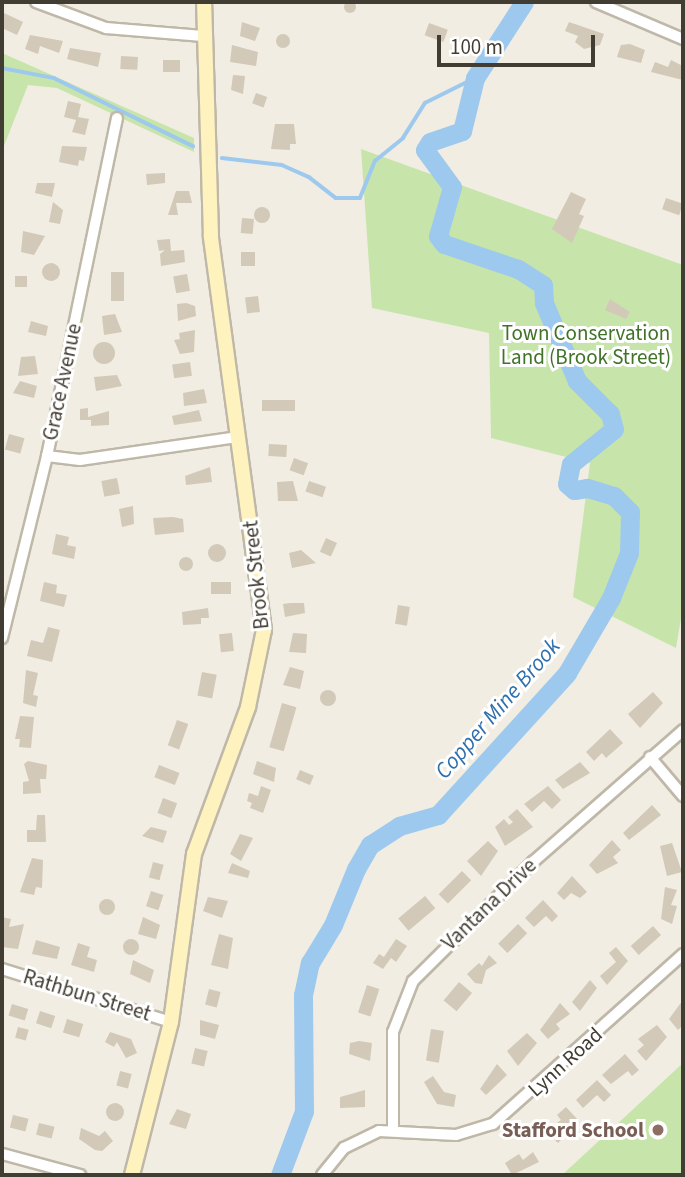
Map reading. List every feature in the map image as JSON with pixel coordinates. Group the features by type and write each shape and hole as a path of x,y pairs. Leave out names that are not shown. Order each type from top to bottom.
{"street":[{"path":"36,2 106,28 203,36"},
{"name":"Brook Street","path":"132,1175 172,1022 194,854 248,708 261,654 260,573 238,437 211,236 204,2"},
{"path":"596,2 683,39"},
{"name":"Grace Avenue","path":"117,118 47,456 80,460 238,437"},
{"path":"2,638 47,456"},
{"path":"2,579 14,582"},
{"name":"Vantana Drive","path":"393,1129 393,1032 413,981 533,862 683,730"},
{"path":"650,757 683,796"},
{"name":"Lynn Road","path":"322,1175 353,1142 393,1129 456,1135 493,1124 683,954"},
{"name":"Rathbun Street","path":"2,969 172,1022"},
{"path":"2,1154 80,1175"}],"green space":[{"path":"2,53 194,138 194,152 57,88 28,85 2,151"},
{"name":"Town Conservation Land (Brook Street)","path":"361,149 683,265 683,607 676,648 573,597 590,463 491,438 489,333 372,308"},
{"name":"Stafford School","path":"683,1063 683,1175 562,1175"}],"building":[{"path":"345,2 355,2 355,12 345,12"},
{"path":"4,13 23,22 17,35 2,28"},
{"path":"242,22 260,28 255,41 240,36"},
{"path":"569,22 604,34 600,45 584,49 575,42 578,36 565,31"},
{"path":"429,23 448,30 443,42 425,35"},
{"path":"280,34 286,34 290,41 286,48 280,48 276,44 276,38"},
{"path":"30,35 63,41 59,53 40,46 38,54 25,49"},
{"path":"630,44 645,50 641,63 617,57 621,45"},
{"path":"232,45 258,52 256,66 230,62"},
{"path":"70,48 101,53 98,67 67,59"},
{"path":"121,56 138,57 137,70 120,69"},
{"path":"163,60 180,60 180,72 163,72"},
{"path":"671,60 683,66 683,80 651,72 655,62 668,67"},
{"path":"233,75 245,76 243,94 231,90"},
{"path":"256,93 267,97 264,107 252,103"},
{"path":"68,101 81,104 78,117 89,119 85,135 72,132 76,120 64,117"},
{"path":"275,124 294,124 296,144 290,144 290,150 271,149"},
{"path":"62,146 87,147 84,161 79,160 78,166 59,162"},
{"path":"165,173 165,183 147,185 146,174"},
{"path":"37,183 55,183 52,197 35,193"},
{"path":"176,191 189,191 192,203 176,203 178,215 168,215"},
{"path":"571,192 586,199 579,214 584,216 572,243 552,229"},
{"path":"666,198 683,204 679,215 662,209"},
{"path":"53,202 63,210 60,224 49,222"},
{"path":"262,207 268,209 268,221 262,223 256,221 254,215 256,209"},
{"path":"242,218 254,219 253,234 241,233"},
{"path":"23,231 45,236 34,255 21,252"},
{"path":"170,239 171,251 184,250 185,262 161,266 160,254 165,250 159,251 157,240"},
{"path":"241,252 255,252 255,266 241,266"},
{"path":"51,263 57,266 60,272 57,278 51,281 45,278 42,272 45,266"},
{"path":"111,272 124,272 124,301 111,301"},
{"path":"187,274 190,291 176,293 173,276"},
{"path":"15,276 27,276 27,287 15,287"},
{"path":"258,296 260,312 247,313 245,298"},
{"path":"610,299 630,312 626,319 605,310"},
{"path":"177,304 195,306 196,316 178,321"},
{"path":"115,314 122,332 104,335 102,316"},
{"path":"31,321 48,326 46,336 28,332"},
{"path":"195,330 194,352 180,354 174,340 180,339 179,333"},
{"path":"104,342 112,345 115,353 112,361 104,364 96,361 93,353 96,345"},
{"path":"35,356 38,374 18,376 21,357"},
{"path":"190,362 192,376 174,378 172,365"},
{"path":"117,375 122,386 96,391 94,377"},
{"path":"20,381 37,386 34,398 13,393"},
{"path":"204,389 207,403 184,406 183,393"},
{"path":"262,400 295,400 295,411 262,411"},
{"path":"88,408 88,417 109,411 109,425 91,426 91,420 80,420 80,409"},
{"path":"199,410 202,421 174,425 172,416"},
{"path":"9,434 24,438 20,454 5,449"},
{"path":"269,444 287,445 286,457 268,456"},
{"path":"294,458 308,463 304,475 290,470"},
{"path":"210,467 212,482 186,485 185,476"},
{"path":"117,478 120,494 104,497 101,481"},
{"path":"293,481 298,501 278,501 277,482"},
{"path":"309,481 326,487 322,497 305,491"},
{"path":"133,506 134,524 122,527 119,509"},
{"path":"153,518 183,519 184,532 155,535"},
{"path":"56,534 69,537 67,545 76,547 74,559 52,554"},
{"path":"326,538 337,543 331,557 320,552"},
{"path":"213,544 221,544 226,553 224,560 213,562 208,557 208,549"},
{"path":"301,550 316,563 292,568 289,553"},
{"path":"186,557 191,559 191,569 186,571 181,569 179,564 181,559"},
{"path":"44,582 57,585 56,593 67,595 64,607 40,601"},
{"path":"211,582 231,582 231,594 211,594"},
{"path":"304,603 305,613 285,617 283,604"},
{"path":"398,605 410,607 407,626 395,624"},
{"path":"208,608 209,618 201,618 201,624 183,625 182,612"},
{"path":"48,627 60,630 52,662 27,656 31,640 43,643"},
{"path":"232,633 234,651 221,652 219,634"},
{"path":"293,633 307,634 306,653 289,652"},
{"path":"290,667 304,671 300,689 283,685"},
{"path":"26,670 38,673 33,695 38,696 36,707 23,703"},
{"path":"202,672 217,675 212,698 197,696"},
{"path":"328,690 336,698 328,706 320,698"},
{"path":"653,692 663,703 640,728 628,714"},
{"path":"282,703 296,707 284,751 269,747"},
{"path":"20,716 34,717 31,748 19,747 20,739 15,739"},
{"path":"177,720 188,724 179,749 168,745"},
{"path":"610,729 623,743 606,758 602,753 594,761 586,752"},
{"path":"28,761 47,765 46,779 40,779 41,793 23,794 23,782 29,781 24,764"},
{"path":"257,761 276,768 274,782 253,774"},
{"path":"580,762 590,773 563,789 555,780"},
{"path":"159,765 180,773 175,785 154,777"},
{"path":"300,770 314,776 310,785 296,779"},
{"path":"261,786 271,790 263,813 250,808 252,803 247,801 249,793 258,796"},
{"path":"548,786 561,800 552,809 544,801 532,812 524,804"},
{"path":"163,798 177,803 172,818 158,813"},
{"path":"652,805 661,815 629,840 623,833"},
{"path":"517,809 533,827 505,846 495,827 504,819 509,825 513,822 508,817"},
{"path":"37,815 45,815 46,842 27,842 27,830 36,830"},
{"path":"151,827 167,831 163,843 142,836"},
{"path":"240,834 253,838 241,861 230,854"},
{"path":"612,840 621,850 613,857 618,863 597,874 589,865"},
{"path":"488,841 498,851 481,876 467,861"},
{"path":"672,843 682,872 667,876 660,846"},
{"path":"32,858 43,860 42,888 36,887 34,895 20,892"},
{"path":"153,862 164,865 159,880 149,877"},
{"path":"232,863 250,871 248,878 228,873"},
{"path":"462,871 471,880 448,904 439,894"},
{"path":"572,876 587,892 580,898 571,893 564,900 557,893"},
{"path":"665,887 677,890 671,905 677,906 672,924 661,919"},
{"path":"151,891 163,895 158,910 146,906"},
{"path":"425,896 435,908 408,931 398,918"},
{"path":"208,897 228,901 222,918 203,911"},
{"path":"104,899 110,899 115,907 113,913 104,915 99,910 99,904"},
{"path":"543,900 558,916 552,922 546,916 534,927 525,918"},
{"path":"2,917 11,919 9,927 24,924 18,949 2,947"},
{"path":"143,917 160,925 156,939 138,934"},
{"path":"518,924 527,933 507,953 498,944"},
{"path":"653,926 661,935 639,955 631,946"},
{"path":"219,934 233,938 228,969 211,965"},
{"path":"128,939 134,939 139,947 137,953 128,955 123,950 123,944"},
{"path":"396,939 407,946 396,962 391,958 383,969 373,963 379,954 384,957"},
{"path":"36,940 60,947 57,959 32,954"},
{"path":"78,943 90,947 87,957 97,960 94,972 71,965"},
{"path":"616,947 628,961 607,985 600,976 616,962 609,953"},
{"path":"489,955 497,963 486,970 482,984 475,983 467,974 479,963 482,966"},
{"path":"133,960 154,970 150,983 130,974"},
{"path":"590,980 597,988 580,1011 572,1002"},
{"path":"459,982 472,993 457,1011 444,1000"},
{"path":"367,985 379,989 370,1017 358,1013"},
{"path":"209,989 221,992 217,1007 205,1005"},
{"path":"683,1000 683,1025 678,1030 669,1019"},
{"path":"560,1003 570,1014 556,1024 560,1029 548,1039 540,1030"},
{"path":"12,1004 28,1009 25,1020 8,1015"},
{"path":"40,1011 55,1016 51,1028 36,1023"},
{"path":"67,1019 83,1024 79,1037 63,1032"},
{"path":"200,1020 219,1025 215,1039 200,1035"},
{"path":"657,1025 667,1037 646,1061 637,1051 644,1045 638,1039"},
{"path":"18,1027 29,1030 26,1040 15,1038"},
{"path":"431,1029 444,1031 439,1063 426,1061"},
{"path":"110,1032 131,1039 137,1053 126,1058 117,1042 114,1047 105,1042"},
{"path":"527,1033 537,1043 518,1066 507,1051"},
{"path":"350,1043 372,1043 370,1061 349,1054"},
{"path":"195,1048 208,1051 204,1067 191,1064"},
{"path":"625,1054 639,1070 632,1076 628,1071 611,1084 602,1075"},
{"path":"497,1064 507,1075 486,1095 480,1089"},
{"path":"120,1071 132,1074 128,1088 116,1086"},
{"path":"433,1076 444,1092 456,1095 454,1107 437,1104 424,1082"},
{"path":"597,1080 611,1095 604,1102 597,1095 583,1108 576,1100"},
{"path":"365,1090 365,1107 340,1108 340,1097"},
{"path":"115,1103 121,1106 124,1112 121,1118 115,1121 109,1118 106,1112 109,1106"},
{"path":"566,1107 579,1121 558,1143 546,1131 561,1120 557,1115"},
{"path":"177,1109 191,1114 186,1129 169,1124"},
{"path":"13,1115 29,1119 25,1131 10,1128"},
{"path":"39,1123 55,1127 52,1139 36,1135"},
{"path":"81,1128 99,1136 105,1131 113,1141 102,1151 95,1150 79,1139"},
{"path":"533,1152 539,1162 512,1175 505,1163 519,1154 523,1160"}],"waterway":[{"name":"Copper Mine Brook","path":"280,1175 304,1111 303,995 310,963 333,925 356,869 370,845 399,826 438,815 567,673 611,598 629,553 630,512 614,496 587,488 574,490 567,484 571,464 614,429 610,414 577,381 544,303 543,285 518,269 444,244 438,236 452,187 425,150 430,142 462,131 475,78 524,2"},
{"path":"2,68 54,78 193,146"},
{"path":"222,158 282,165 309,177 336,198 360,198 375,161 403,138 425,103 475,78"}],"place":[{"name":"Stafford School","path":"658,1130"}]}
